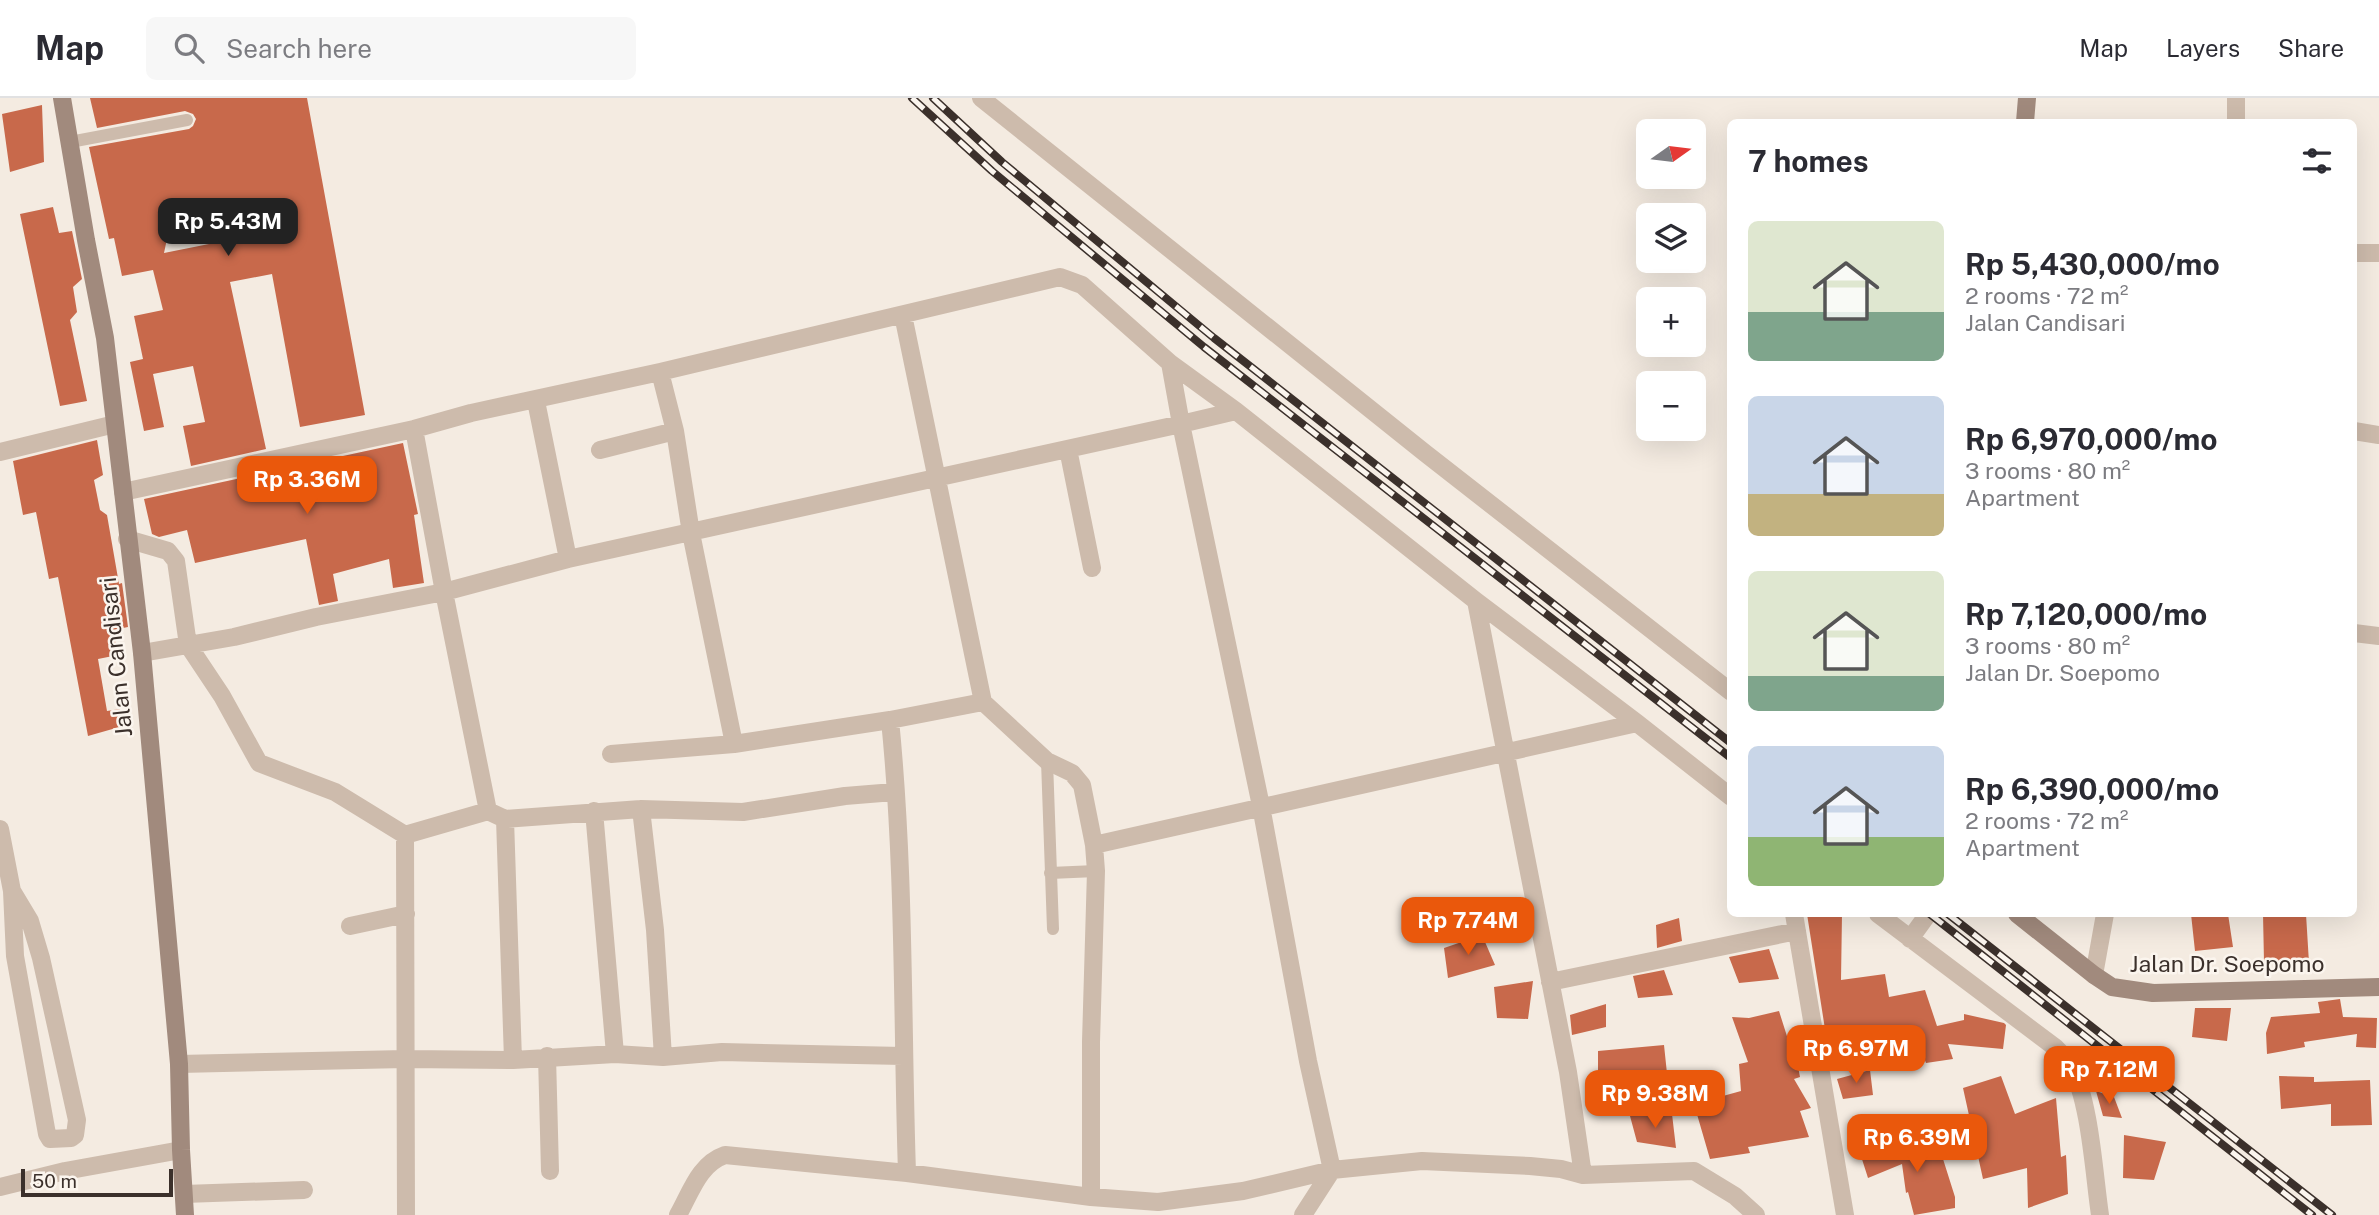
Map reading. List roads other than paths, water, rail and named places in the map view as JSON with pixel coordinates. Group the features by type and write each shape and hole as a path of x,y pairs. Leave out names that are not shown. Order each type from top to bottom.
{"street":[{"name":"Jalan Candisari","path":"62,98 78,141 105,338 128,540 165,649 181,1150 186,1215"},
{"path":"981,98 1727,689"},
{"path":"2025,119 2026,98"},
{"path":"2236,98 2236,119"},
{"path":"2357,253 2379,253"},
{"path":"123,492 414,429 471,413 536,401 1060,276 1082,285 1170,363 1236,411 1476,601 1727,794"},
{"path":"903,315 983,702 1047,761 1072,774 1083,785 1096,871 1091,1030 1091,1197"},
{"path":"1170,363 1332,1170 1303,1215"},
{"path":"660,372 675,432 691,533 734,744"},
{"path":"536,401 568,559"},
{"path":"165,649 444,592 568,559 1236,411"},
{"path":"0,452 115,424"},
{"path":"414,429 488,811"},
{"path":"2357,431 2379,435"},
{"path":"600,450 675,432"},
{"path":"1068,449 1092,568"},
{"path":"128,540 168,551 176,561 165,649"},
{"path":"1476,601 1572,1094 1584,1175"},
{"path":"2357,633 2379,636"},
{"path":"165,649 222,696 259,763 335,792 405,835 488,811 505,820 641,809 743,812 845,796 894,792"},
{"path":"611,754 734,744 890,720 983,702"},
{"path":"890,720 900,904 906,1173"},
{"path":"1094,845 1637,723"},
{"path":"641,809 654,930 663,1057"},
{"path":"594,811 615,1054"},
{"path":"505,820 513,1060"},
{"path":"0,829 12,891 15,956 47,1134 50,1139 71,1138 75,1135 77,1120 41,958 30,921 12,891"},
{"path":"405,835 406,1215"},
{"path":"350,926 406,914"},
{"path":"1882,917 2056,1048 2069,1062 2080,1089 2100,1215"},
{"path":"1910,939 1926,917"},
{"name":"Jalan Dr. Soepomo","path":"2021,917 2112,987 2153,993 2379,987"},
{"path":"2094,975 2104,917"},
{"path":"1550,982 1796,922 1846,1215"},
{"path":"179,1064 405,1059 513,1060 615,1054 663,1057 722,1052 903,1056"},
{"path":"547,1056 550,1171"},
{"path":"61,1140 65,1171"},
{"path":"0,1187 65,1171 181,1150"},
{"path":"678,1215 705,1166 713,1159 725,1155 906,1173 1155,1208 1332,1170 1422,1161 1530,1166 1561,1169 1584,1175 1694,1171 1735,1196 1756,1215"},
{"path":"184,1194 304,1190"},
{"path":"1735,1196 1736,1215"}],"lane":[{"path":"78,141 187,120"},
{"path":"1047,761 1053,929"},
{"path":"1050,873 1096,871"}],"railway":[{"path":"912,98 992,171 1204,347 1727,755"},
{"path":"933,98 1002,162 1214,338 1727,740"},
{"path":"1934,917 2312,1215"},
{"path":"1952,917 2332,1215"}]}
